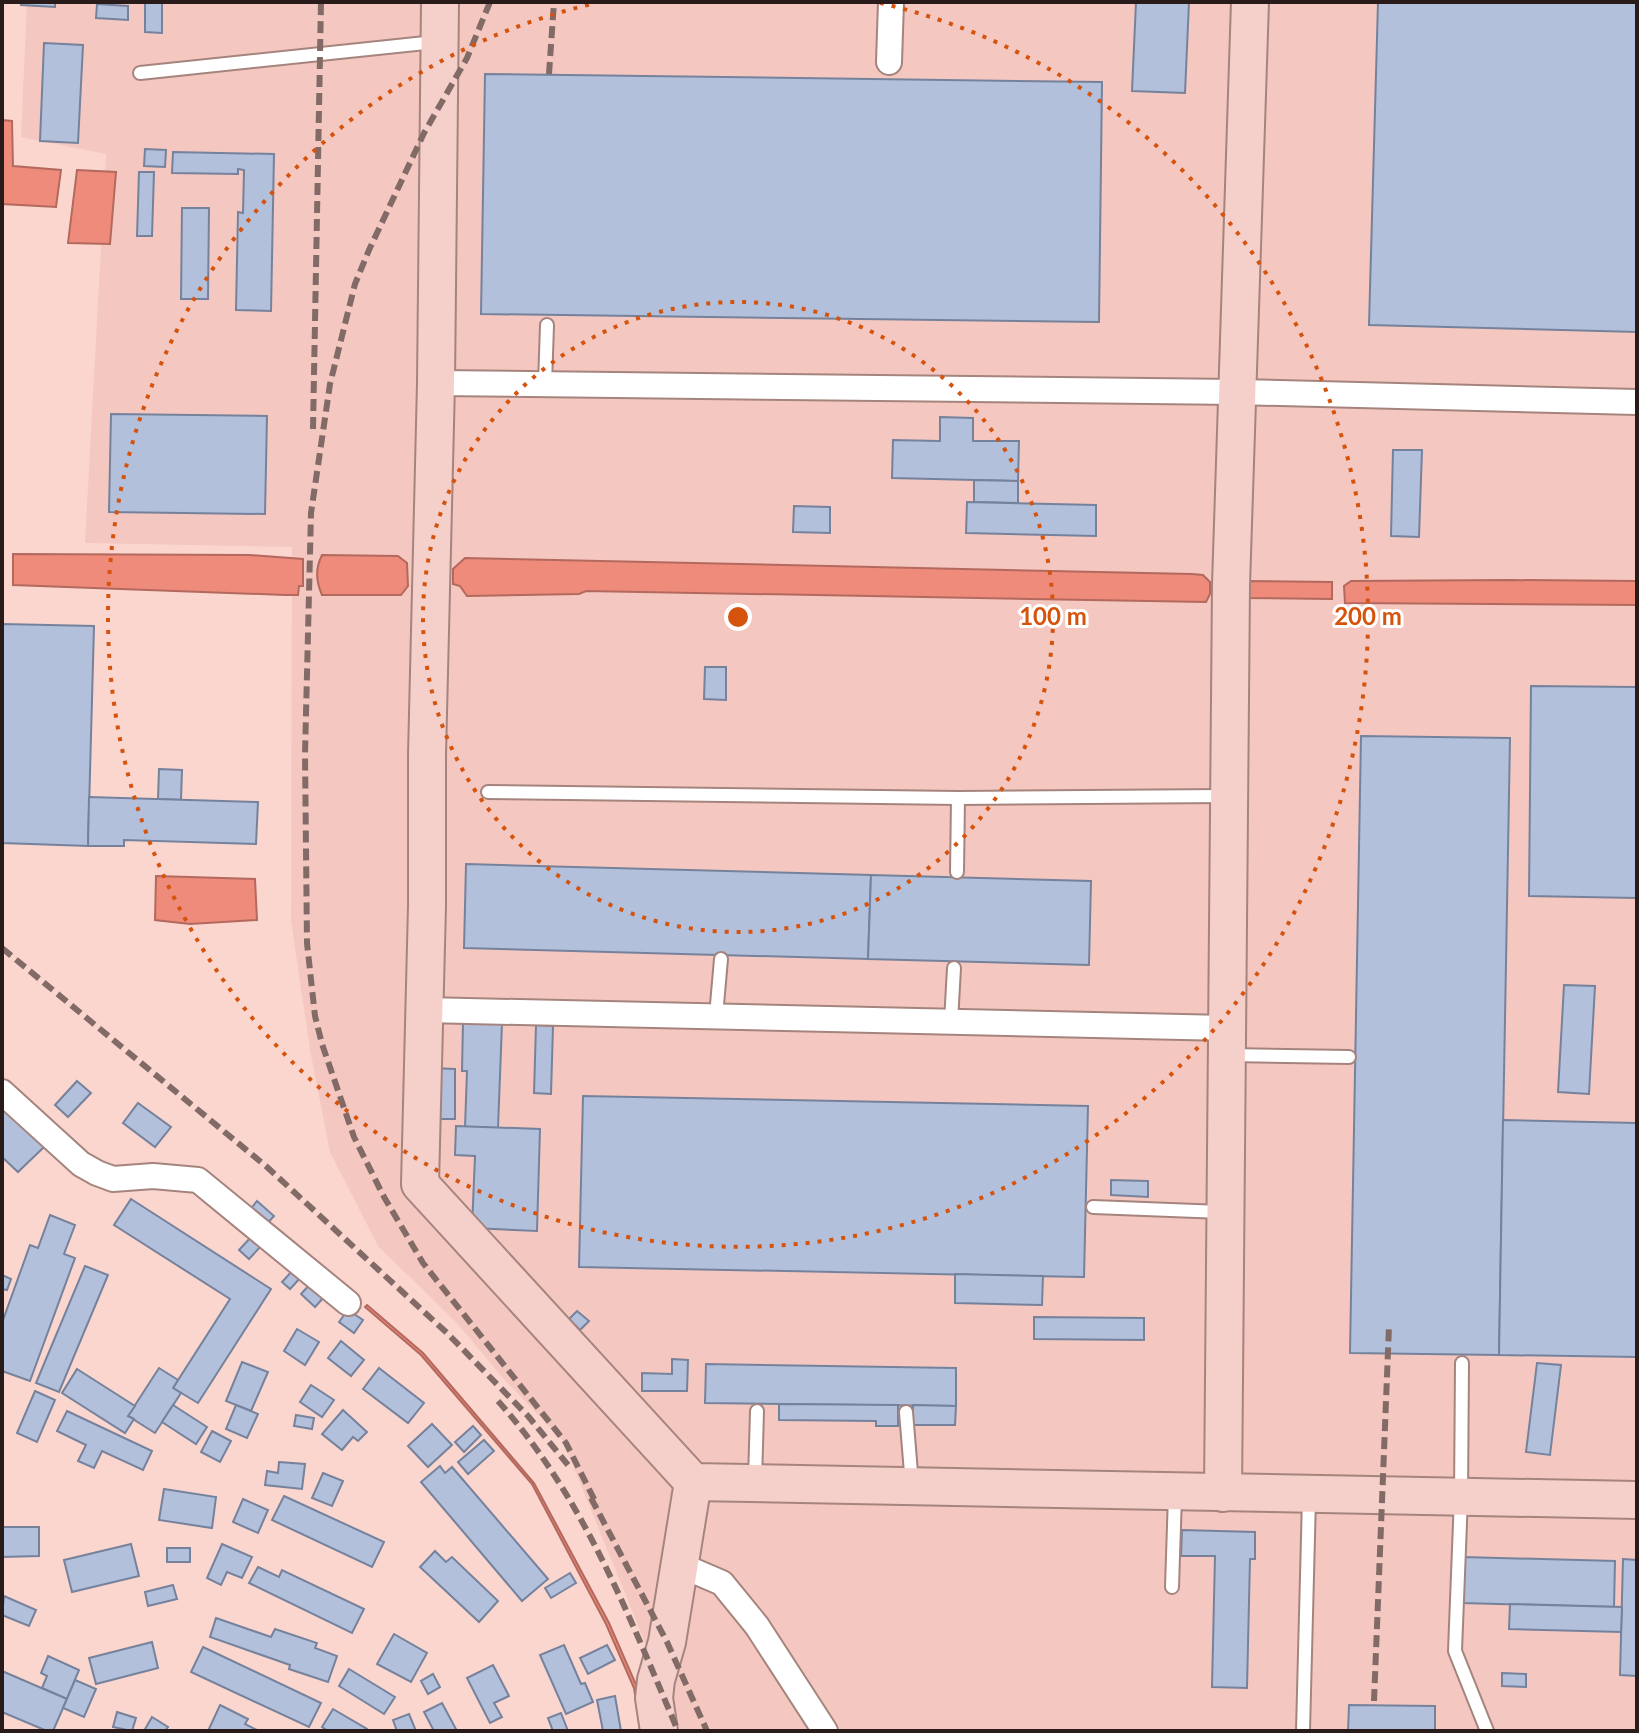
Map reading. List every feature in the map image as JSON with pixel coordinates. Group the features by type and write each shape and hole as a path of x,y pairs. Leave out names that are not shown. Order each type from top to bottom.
{"street":[{"path":"440,2 436,383 420,1184 693,1482 1637,1500"},
{"path":"889,62 891,2"},
{"path":"1223,1493 1231,585 1250,2"},
{"path":"436,383 1237,392 1637,402"},
{"path":"425,1010 951,1022 1227,1041"},
{"path":"2,1092 81,1164 97,1173 113,1179 153,1176 198,1180 348,1303"},
{"path":"659,1731 655,1689 667,1642 693,1482"},
{"path":"680,1565 722,1583 757,1626 825,1731"}],"lane":[{"path":"140,73 439,42"},
{"path":"545,384 547,325"},
{"path":"488,792 958,798 1229,796"},
{"path":"957,872 958,798"},
{"path":"716,1016 721,959"},
{"path":"951,1022 954,968"},
{"path":"1227,1041 1349,1057"},
{"path":"1093,1207 1226,1212"},
{"path":"1462,1363 1455,1651 1487,1731"},
{"path":"755,1483 757,1411"},
{"path":"906,1412 913,1488"},
{"path":"1172,1587 1175,1492"},
{"path":"1303,1731 1309,1495"}],"shaded area":[{"path":"27,2 1637,2 1637,1731 681,1731 563,1441 502,1377 457,1323 378,1246 330,1152 311,1055 291,921 292,547 85,543 106,154 21,137"},
{"path":"2,120 12,121 13,166 61,170 56,207 2,204"},
{"path":"77,170 116,172 110,244 68,243"},
{"path":"13,554 249,555 303,559 303,586 299,586 298,595 285,595 13,585"},
{"path":"322,555 398,556 407,563 408,586 401,595 322,595 317,575"},
{"path":"465,558 1192,574 1203,575 1210,582 1210,594 1206,602 586,591 579,594 467,596 460,586 453,584 453,569"},
{"path":"1240,581 1332,582 1332,599 1240,598"},
{"path":"1351,581 1637,581 1637,605 1345,603 1344,586"},
{"path":"156,876 255,879 257,920 190,924 155,920"},
{"path":"367,1305 423,1353 534,1483 609,1623 637,1687 644,1731 641,1731 634,1688 606,1624 532,1484 421,1355 365,1307"}],"building":[{"path":"22,2 55,2 55,7 21,5"},
{"path":"145,2 162,2 162,33 145,32"},
{"path":"1136,2 1189,2 1185,93 1132,91"},
{"path":"1378,2 1637,2 1637,332 1369,325"},
{"path":"97,4 128,6 128,20 96,18"},
{"path":"44,43 83,45 78,143 40,141"},
{"path":"485,74 1102,82 1099,322 481,314"},
{"path":"145,149 166,150 165,167 144,166"},
{"path":"173,152 274,154 271,311 236,310 238,212 243,213 244,170 238,169 238,174 172,173"},
{"path":"139,172 154,172 152,236 137,236"},
{"path":"182,208 209,208 208,299 181,299"},
{"path":"111,414 267,416 265,514 109,512"},
{"path":"940,417 973,418 973,441 1019,441 1018,481 892,478 893,440 940,441"},
{"path":"1393,450 1422,450 1419,537 1391,536"},
{"path":"974,480 1018,481 1018,503 974,502"},
{"path":"967,502 1096,505 1096,536 966,533"},
{"path":"794,506 830,507 830,533 793,532"},
{"path":"2,624 94,626 88,846 2,843"},
{"path":"705,667 726,667 726,700 704,699"},
{"path":"1531,686 1637,687 1637,898 1529,896"},
{"path":"1361,736 1510,738 1499,1355 1350,1353"},
{"path":"159,769 182,770 181,800 158,799"},
{"path":"89,797 258,802 256,844 124,840 124,846 88,846"},
{"path":"466,864 871,875 868,959 464,948"},
{"path":"871,875 1091,881 1089,965 868,959"},
{"path":"1564,985 1595,986 1589,1094 1558,1092"},
{"path":"463,1022 502,1023 498,1128 465,1127 467,1071 462,1071"},
{"path":"536,1025 553,1026 551,1094 534,1093"},
{"path":"430,1068 455,1069 455,1119 430,1119"},
{"path":"77,1081 91,1093 68,1117 55,1105"},
{"path":"583,1096 1088,1106 1084,1277 579,1267"},
{"path":"138,1103 171,1127 155,1147 123,1123"},
{"path":"2,1105 44,1147 18,1172 2,1157"},
{"path":"1503,1120 1637,1123 1637,1357 1499,1355"},
{"path":"456,1126 540,1129 537,1231 472,1228 475,1156 455,1155"},
{"path":"1111,1180 1148,1181 1148,1197 1111,1195"},
{"path":"131,1199 271,1289 198,1403 173,1388 230,1299 114,1225"},
{"path":"257,1201 274,1216 265,1226 249,1211"},
{"path":"50,1215 75,1225 64,1254 75,1258 30,1381 2,1371 2,1323 30,1245 38,1248"},
{"path":"253,1235 263,1244 249,1259 239,1250"},
{"path":"85,1266 108,1275 59,1392 36,1383"},
{"path":"294,1269 302,1276 290,1289 282,1282"},
{"path":"955,1274 1043,1276 1042,1305 955,1303"},
{"path":"2,1275 11,1279 7,1290 2,1289"},
{"path":"310,1284 325,1296 315,1307 301,1294"},
{"path":"348,1310 363,1320 354,1333 339,1322"},
{"path":"577,1311 589,1321 580,1330 569,1319"},
{"path":"1034,1317 1144,1318 1144,1340 1034,1339"},
{"path":"297,1329 319,1342 305,1365 284,1351"},
{"path":"341,1341 364,1360 351,1376 328,1358"},
{"path":"672,1359 688,1360 687,1391 642,1391 642,1373 672,1374"},
{"path":"242,1362 268,1372 251,1411 226,1401"},
{"path":"1537,1363 1561,1365 1550,1455 1526,1452"},
{"path":"706,1364 956,1368 956,1406 705,1403"},
{"path":"159,1368 178,1380 173,1388 181,1393 155,1433 128,1416"},
{"path":"379,1368 424,1403 408,1423 363,1389"},
{"path":"77,1369 135,1406 128,1416 134,1419 125,1433 62,1393"},
{"path":"311,1385 334,1400 322,1417 300,1402"},
{"path":"35,1391 55,1400 37,1442 17,1433"},
{"path":"779,1404 898,1405 898,1426 876,1426 876,1421 779,1420"},
{"path":"173,1405 207,1427 196,1444 162,1422"},
{"path":"236,1405 258,1414 247,1438 226,1429"},
{"path":"913,1405 956,1406 955,1425 913,1425"},
{"path":"343,1410 367,1432 358,1441 353,1437 342,1450 322,1434"},
{"path":"67,1411 152,1451 143,1470 102,1451 94,1468 78,1461 86,1445 57,1431"},
{"path":"296,1415 314,1418 312,1429 294,1426"},
{"path":"432,1424 452,1445 428,1467 408,1446"},
{"path":"473,1426 481,1435 464,1452 455,1442"},
{"path":"212,1431 231,1441 220,1462 201,1452"},
{"path":"484,1440 494,1451 468,1474 458,1462"},
{"path":"279,1462 305,1464 302,1489 265,1485 267,1471 278,1473"},
{"path":"440,1466 445,1473 452,1467 548,1579 522,1601 421,1482"},
{"path":"323,1473 343,1481 332,1506 312,1498"},
{"path":"164,1489 216,1497 212,1528 159,1520"},
{"path":"284,1496 384,1542 372,1567 272,1520"},
{"path":"243,1499 268,1510 258,1533 233,1522"},
{"path":"2,1527 39,1527 39,1556 2,1557"},
{"path":"1182,1530 1255,1532 1255,1559 1250,1559 1247,1688 1212,1687 1215,1556 1181,1556"},
{"path":"131,1544 139,1576 72,1592 64,1560"},
{"path":"222,1544 252,1557 242,1578 227,1572 221,1585 207,1578"},
{"path":"167,1548 190,1548 190,1562 167,1562"},
{"path":"435,1551 446,1562 452,1557 498,1601 479,1622 420,1567"},
{"path":"1463,1557 1615,1561 1614,1607 1462,1603"},
{"path":"1623,1559 1637,1560 1637,1676 1620,1675"},
{"path":"258,1567 279,1577 282,1570 364,1609 352,1633 249,1583"},
{"path":"570,1573 576,1583 551,1598 545,1588"},
{"path":"173,1585 177,1599 148,1606 145,1592"},
{"path":"4,1596 36,1610 29,1626 2,1615"},
{"path":"1510,1604 1622,1607 1621,1632 1509,1629"},
{"path":"216,1618 271,1637 275,1629 317,1643 315,1648 337,1656 328,1682 210,1637"},
{"path":"394,1634 427,1653 411,1682 377,1664"},
{"path":"152,1642 158,1668 96,1684 89,1658"},
{"path":"564,1645 581,1684 585,1683 593,1702 566,1714 540,1655"},
{"path":"607,1645 615,1660 588,1674 580,1658"},
{"path":"203,1647 321,1703 309,1727 191,1672"},
{"path":"48,1656 79,1670 67,1699 42,1688 47,1676 41,1673"},
{"path":"493,1665 509,1696 494,1703 502,1717 490,1723 467,1678"},
{"path":"349,1669 395,1697 384,1714 339,1686"},
{"path":"2,1671 67,1699 53,1731 2,1712"},
{"path":"1502,1673 1526,1674 1526,1687 1502,1686"},
{"path":"433,1674 440,1687 428,1694 421,1681"},
{"path":"75,1680 96,1689 84,1717 63,1708"},
{"path":"615,1696 621,1731 603,1731 597,1700"},
{"path":"442,1703 457,1731 434,1731 424,1712"},
{"path":"220,1705 248,1719 245,1724 259,1731 208,1731"},
{"path":"1349,1705 1435,1706 1435,1731 1348,1731"},
{"path":"333,1709 366,1731 328,1731 322,1727"},
{"path":"117,1712 136,1718 132,1731 113,1727"},
{"path":"561,1713 568,1731 553,1731 548,1718"},
{"path":"409,1714 416,1731 397,1731 393,1720"},
{"path":"152,1717 168,1727 165,1731 144,1731"}],"railway":[{"path":"313,429 321,2"},
{"path":"490,2 467,58 424,133 369,250 355,284 330,384 311,513 305,754 307,943 315,1016 322,1044 354,1137 384,1197 423,1263 566,1443 597,1505"},
{"path":"549,74 554,2"},
{"path":"2,948 267,1167 447,1333 528,1416 568,1465"},
{"path":"1374,1701 1389,1326"},
{"path":"498,1401 555,1476 602,1558 678,1731"},
{"path":"591,1498 667,1642 707,1731"}]}
